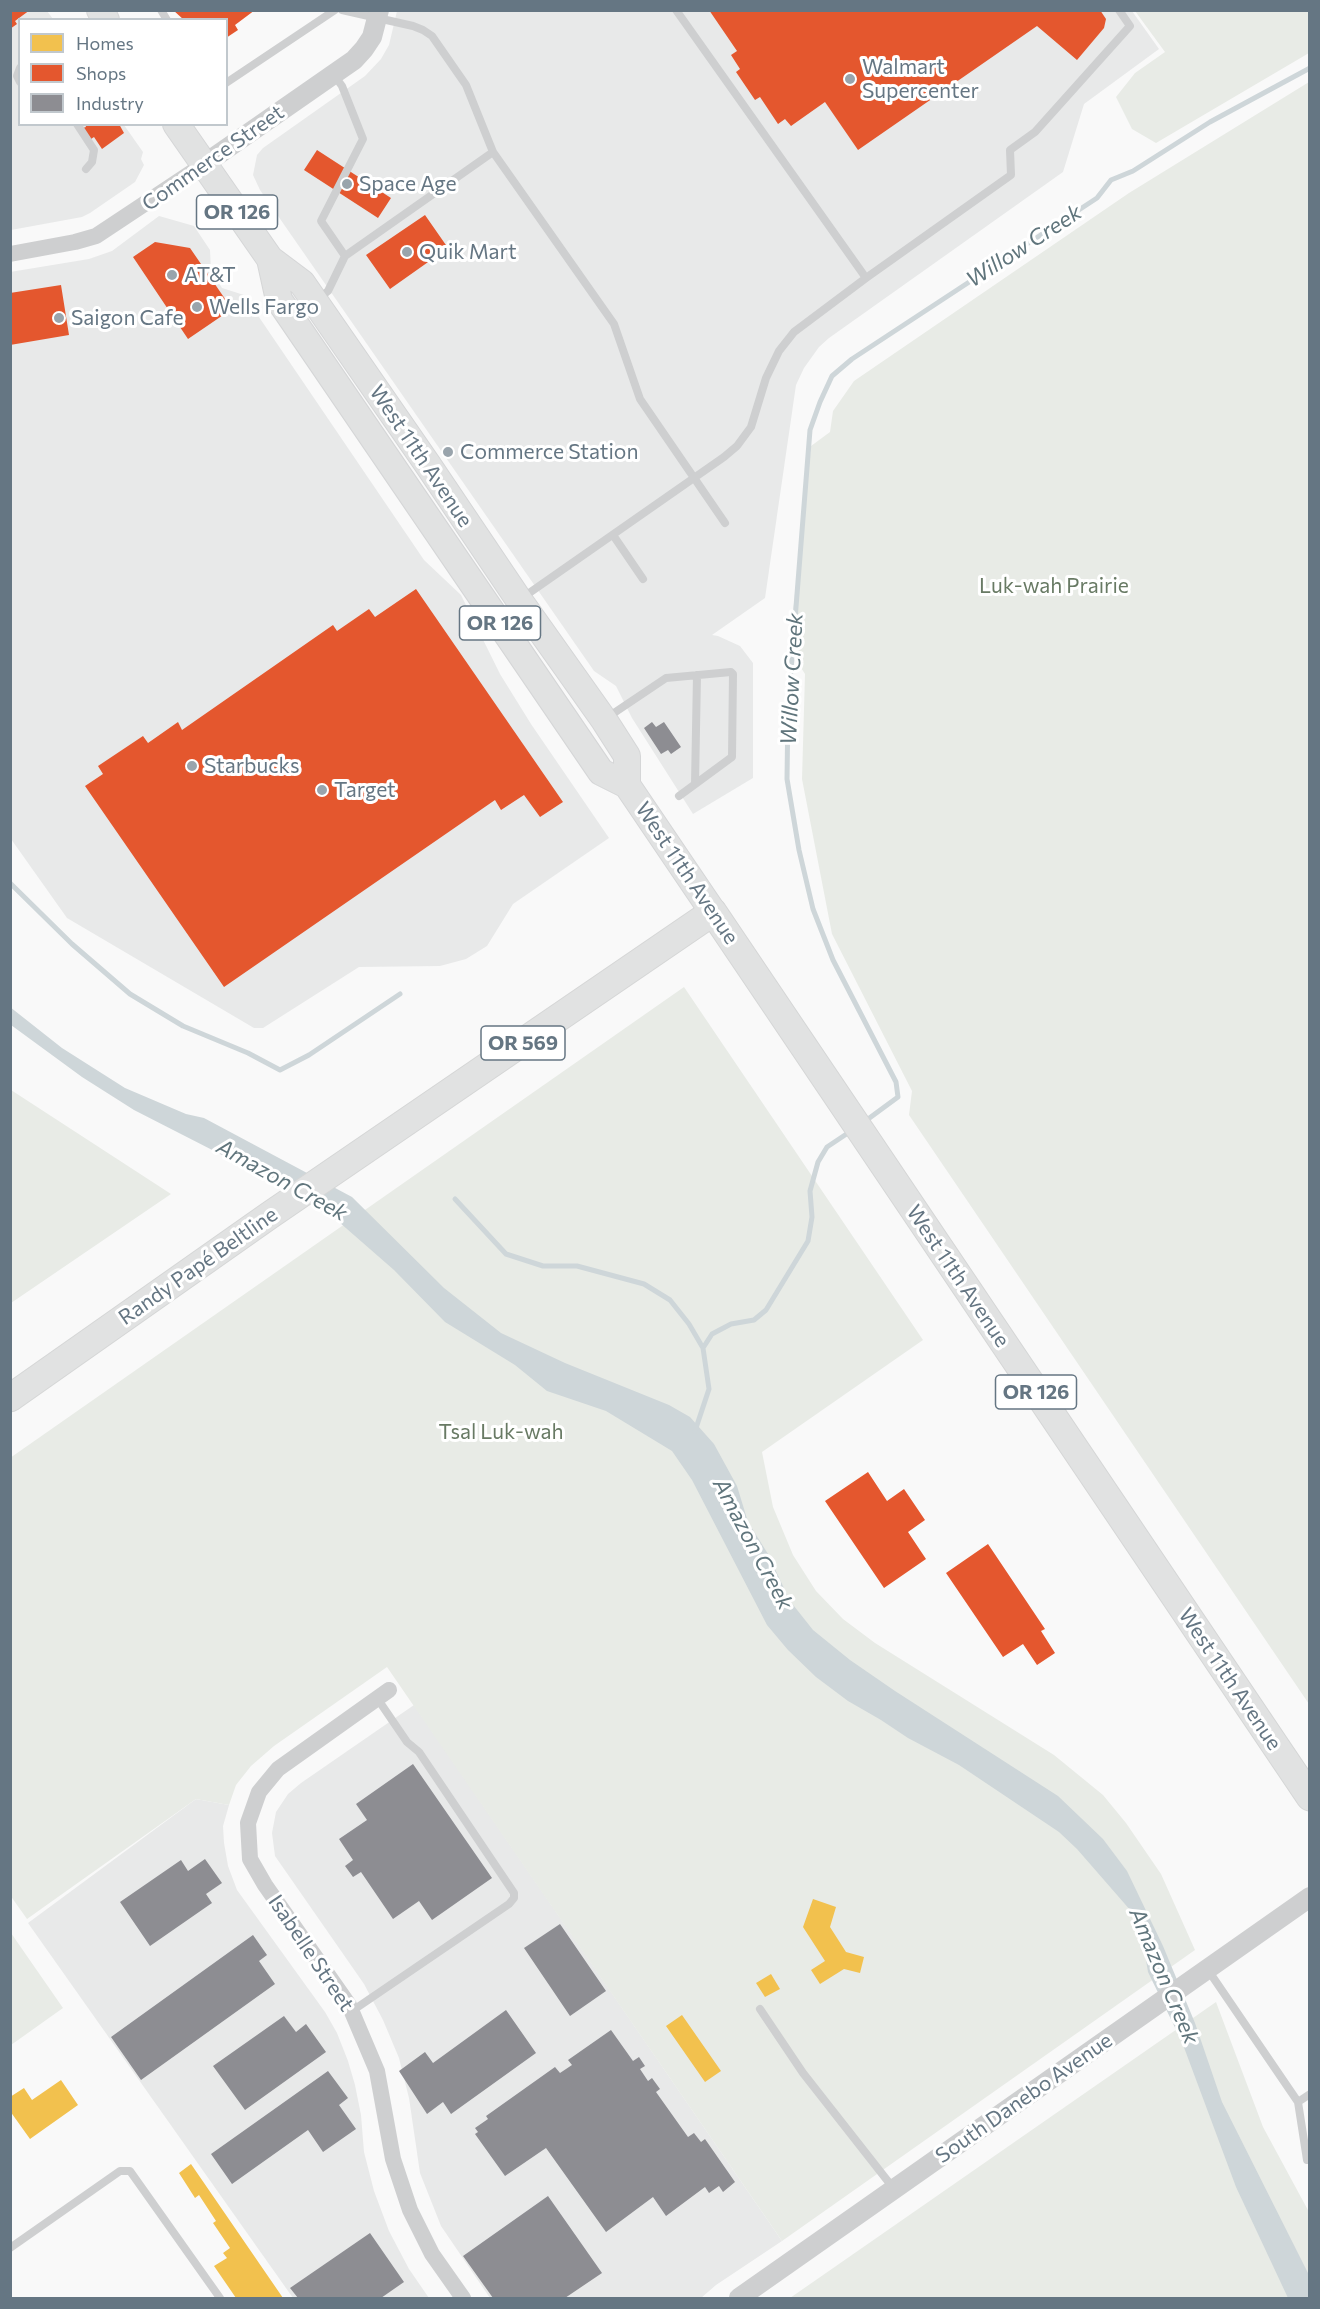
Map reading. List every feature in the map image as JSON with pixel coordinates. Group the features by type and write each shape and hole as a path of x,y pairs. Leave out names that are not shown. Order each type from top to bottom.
{"highway":[{"name":"West 11th Avenue","path":"713,912 1310,1797"},
{"name":"Randy Papé Beltline","path":"10,1398 269,1216 713,912"}],"main road":[{"name":"West 11th Avenue","path":"177,126 270,259 302,283 512,591 604,720 627,756 627,785"},
{"name":"West 11th Avenue","path":"270,259 279,300 601,772 627,785 713,912"},
{"path":"438,532 450,528 456,531 487,575 512,591"}],"street":[{"name":"Commerce Street","path":"10,254 96,236 354,60 372,37 378,15"},
{"name":"Isabelle Street","path":"383,1694 278,1769 259,1792 248,1823 250,1859 265,1885 351,2011 377,2071 393,2159 410,2210 432,2254 463,2298"},
{"name":"South Danebo Avenue","path":"739,2298 1310,1897"}],"lane":[{"path":"228,82 335,10"},
{"path":"342,10 378,15 413,26 432,36 466,85 494,152 614,324 640,399 725,523"},
{"path":"676,10 866,278"},
{"path":"512,591 613,535 724,457 745,437 755,417 772,363 794,332 866,278 1011,176 1010,150 1035,132 1130,26 1119,10"},
{"path":"334,74 342,86 363,139 321,221 345,256"},
{"path":"78,126 94,150 92,162 86,169"},
{"path":"314,302 328,291 345,256 494,152"},
{"path":"613,535 644,579"},
{"path":"604,720 666,678 731,672 733,674 732,757 679,796"},
{"path":"695,784 697,675"},
{"path":"351,2011 509,1904 514,1898 514,1893 419,1752 407,1742 383,1694"},
{"path":"1203,1973 1298,2102 1307,2160"},
{"path":"760,2009 803,2073 895,2189"},
{"path":"1298,2102 1310,2094"},
{"path":"10,2247 120,2171 130,2171 220,2298"}],"shaded area":[{"path":"11,11 47,11 52,18 18,18 18,126 125,126 143,152 141,159 144,165 135,182 82,217 11,230"},
{"path":"397,11 1132,11 1159,49 1084,104 1063,172 829,338 819,347 804,368 796,385 765,598 712,635 740,646 753,663 753,778 693,814 632,718 616,686 594,671 260,190 253,175 257,155 263,148 365,76 381,59 389,45"},
{"path":"159,216 194,226 210,250 211,271 222,288 244,295 424,560 461,595 500,674 531,724 609,838 513,904 487,946 466,959 440,966 359,967 263,1028 254,1028 67,918 11,839 10,272 89,259 112,251"},
{"path":"414,1705 782,2241 716,2285 701,2298 490,2298 441,2226 420,2173 409,2098 399,2058 383,2020 364,1984 275,1856 272,1833 276,1812 288,1794"},
{"path":"196,1799 229,1805 223,1826 224,1843 228,1866 237,1890 325,2012 337,2033 355,2085 361,2115 364,2152 374,2191 389,2231 409,2269 429,2298 293,2298 28,1923"}],"green space":[{"path":"1135,11 1309,11 1309,53 1156,143 1132,129 1116,97 1135,73 1165,52"},
{"name":"Luk-wah Prairie","path":"1309,82 1309,1704 909,1115 912,1091 832,934 802,779 805,674 789,649 811,446 830,432 833,411 854,381 1129,193"},
{"name":"Tsal Luk-wah","path":"684,987 923,1340 762,1452 773,1507 793,1555 816,1591 843,1619 875,1643 1054,1755 1103,1795 1126,1823 1161,1874 1195,1950 782,2241 387,1667 274,1746 251,1766 236,1785 229,1805 196,1799 27,1919 10,1895 10,1458"},
{"path":"11,1090 171,1194 10,1303"},
{"path":"11,1933 63,2008 10,2045"},
{"path":"1216,2002 1263,2127 1309,2212 1309,2298 790,2298"}],"water":[{"name":"Amazon Creek","path":"10,1007 62,1048 125,1088 186,1114 204,1118 352,1197 444,1288 501,1333 565,1363 669,1405 690,1417 714,1444 737,1486 748,1522 768,1554 790,1601 813,1630 850,1660 895,1691 1058,1796 1103,1839 1127,1871 1163,1946 1195,2023 1222,2102 1309,2275 1309,2298 1288,2298 1236,2187 1182,2042 1148,1972 1141,1931 1131,1911 1077,1849 1059,1832 959,1765 908,1738 848,1701 816,1677 788,1650 767,1625 692,1480 672,1451 606,1411 547,1391 515,1365 445,1322 394,1270 339,1222 267,1178 134,1110 82,1077 11,1025"}],"building: Homes":[{"path":"813,1899 836,1907 830,1927 846,1952 864,1957 860,1973 844,1969 820,1984 811,1970 825,1961 803,1927"},
{"path":"771,1974 780,1989 765,1997 756,1983"},
{"path":"682,2015 721,2071 705,2082 666,2026"},
{"path":"61,2080 78,2105 30,2139 10,2111 10,2097 24,2088 32,2100"},
{"path":"191,2164 283,2298 236,2298 214,2266 227,2258 223,2253 230,2248 213,2223 216,2221 199,2195 195,2198 179,2173"}],"building: Shops":[{"path":"10,10 30,10 18,18 15,21 17,24 10,29"},
{"path":"173,10 255,10 235,25 238,30 228,37 228,18 182,18"},
{"name":"Walmart Supercenter","path":"709,10 1100,10 1106,19 1104,28 1077,60 1037,26 858,150 825,102 791,126 785,119 778,124 760,97 755,100 736,72 740,69 731,55 737,51"},
{"path":"120,126 124,133 102,149 94,137 91,139 83,128"},
{"name":"Space Age","path":"317,150 391,198 378,218 304,170"},
{"name":"Quik Mart","path":"425,215 448,248 390,289 366,255"},
{"path":"155,242 190,248 232,309 188,339 133,257"},
{"path":"61,285 69,335 10,345 10,293"},
{"name":"Target","path":"416,589 563,802 540,817 524,795 501,810 495,800 224,987 85,786 103,774 98,766 143,736 148,743 178,722 182,730 333,625 337,631 369,609 375,617"},
{"path":"868,1472 887,1501 904,1489 925,1520 908,1532 926,1559 884,1588 825,1501"},
{"path":"988,1544 1045,1629 1041,1631 1055,1653 1037,1665 1023,1644 1003,1657 946,1573"}],"building: Industry":[{"path":"652,722 656,727 664,722 681,747 671,754 668,750 661,754 644,728"},
{"path":"413,1764 492,1878 432,1920 419,1901 393,1919 361,1872 353,1877 345,1866 353,1860 339,1839 367,1820 356,1804"},
{"path":"205,1859 222,1883 206,1894 212,1903 150,1946 120,1902 181,1860 188,1871"},
{"path":"560,1924 606,1991 570,2016 524,1948"},
{"path":"253,1935 267,1955 259,1961 275,1984 141,2080 111,2037"},
{"path":"506,2010 536,2053 451,2114 443,2102 427,2114 399,2071 425,2052 433,2063"},
{"path":"284,2016 296,2032 306,2024 326,2052 245,2110 213,2066"},
{"path":"611,2030 633,2061 639,2057 645,2066 640,2069 648,2081 652,2078 660,2089 656,2092 688,2137 694,2133 701,2142 705,2139 735,2182 723,2192 719,2186 709,2193 705,2187 666,2216 653,2197 606,2232 546,2148 505,2176 475,2134 478,2132 475,2128 488,2119 486,2116 555,2067 560,2073 572,2065 568,2060"},
{"path":"328,2071 348,2098 339,2105 356,2129 323,2152 308,2130 232,2184 211,2154"},
{"path":"548,2196 602,2273 565,2298 493,2298 463,2256"},
{"path":"370,2233 404,2282 381,2298 298,2298 290,2288"}],"waterway":[{"name":"Willow Creek","path":"864,1122 898,1097 896,1082 833,960 813,909 799,850 787,779 788,708 810,430 820,402 832,376 852,359 1097,198 1111,180 1133,171 1210,122 1310,68"},
{"path":"10,883 72,944 130,994 183,1026 248,1053 280,1070 309,1055 400,994"},
{"name":"Willow Creek","path":"695,1431 709,1389 703,1348 712,1334 731,1324 754,1320 766,1310 808,1241 812,1217 810,1191 818,1162 827,1147 851,1131"},
{"path":"455,1199 506,1254 543,1266 577,1266 644,1284 670,1300 689,1324 703,1348"}],"place":[{"name":"Walmart Supercenter","path":"850,79"},
{"name":"Space Age","path":"347,184"},
{"name":"Quik Mart","path":"407,252"},
{"name":"AT&T","path":"172,275"},
{"name":"Wells Fargo","path":"197,307"},
{"name":"Saigon Cafe","path":"59,318"},
{"name":"Commerce Station","path":"448,452"},
{"name":"Starbucks","path":"192,766"},
{"name":"Target","path":"322,790"}]}
